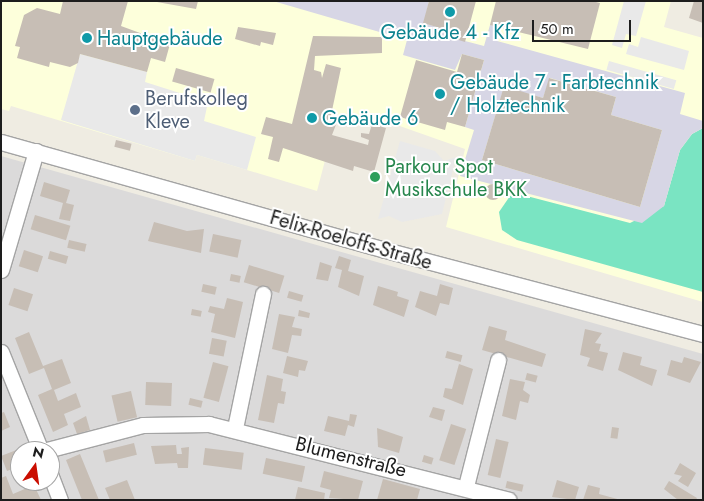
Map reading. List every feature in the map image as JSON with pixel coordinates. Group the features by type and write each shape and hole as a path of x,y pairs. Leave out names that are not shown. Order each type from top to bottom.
{"street":[{"name":"Felix-Roeloffs-Straße","path":"1,142 385,250 703,334"},
{"path":"1,270 36,151"},
{"path":"235,428 263,294"},
{"path":"1,352 38,441"},
{"path":"466,486 498,360"},
{"name":"Blumenstraße","path":"60,446 143,425 179,422 235,428 466,486 509,500"}],"shaded area":[{"path":"1,1 671,1 664,27 703,38 703,302 446,227 465,149 394,124 337,115 317,191 197,155 195,161 11,106 9,111 1,109"},
{"path":"273,1 429,1 424,23 447,30 446,36 484,46 490,25 501,27 497,41 685,93 680,114 703,121 703,128 692,134 680,150 664,206 642,223 460,176 474,130 465,127 484,60 462,54 455,70 403,55 407,40","holes":["550,78 616,97 611,115 662,130 640,207 482,160 504,87 543,98"]},
{"path":"624,1 646,1 636,36 626,34 622,48 612,45"},
{"path":"641,37 689,51 684,70 626,54 629,44 638,47"},
{"name":"Berufskolleg Kleve","path":"80,54 147,72 145,82 208,102 204,121 256,137 247,170 197,155 195,161 61,120"},
{"path":"609,61 676,80 674,89 607,70"},
{"path":"400,141 435,151 444,161 456,157 442,214 402,222 389,216 378,219"},
{"path":"1,156 703,354 703,500 1,500"}],"green space":[{"path":"703,128 703,292 517,240 502,230 499,212 510,196 519,194 630,223 664,206 680,150 692,134"}],"building":[{"name":"Hauptgebäude","path":"63,1 128,1 121,26 170,44 165,62 151,58 147,72 80,54 78,63 70,67 50,62 49,67 17,58 20,47 15,46 24,15 37,8 60,14"},
{"name":"Hauptgebäude","path":"157,1 198,1 196,9 157,2"},
{"name":"Gebäude 4 - Kfz","path":"429,1 476,1 465,42 446,36 447,30 423,23"},
{"path":"496,1 592,1 600,3 588,49 490,25"},
{"path":"694,1 703,1 703,23 689,18"},
{"path":"238,27 276,33 273,45 261,42 260,46 235,39"},
{"name":"Gebäude 6","path":"313,36 382,37 382,53 315,56 314,70 321,72 322,78 326,64 341,68 330,120 337,122 332,135 368,145 369,140 361,137 361,133 369,134 372,124 386,128 374,172 354,166 353,171 283,148 279,162 268,159 273,137 261,134 266,117 292,124"},
{"name":"Gebäude 7 - Farbtechnik / Holztechnik","path":"462,54 484,60 465,127 447,122 445,130 400,117 416,60 457,72"},
{"path":"176,68 214,79 211,92 172,81"},
{"path":"549,78 616,97 611,115 662,130 640,207 482,160 504,86 543,98"},
{"path":"116,140 132,144 130,151 114,147"},
{"path":"44,182 70,190 66,203 74,205 70,221 59,219 63,203 40,196"},
{"path":"490,184 496,184 501,189 499,198 490,200 485,195 485,189"},
{"path":"35,215 70,226 66,240 31,229"},
{"path":"154,222 187,231 204,229 201,253 148,241"},
{"path":"213,234 241,240 238,258 209,252"},
{"path":"69,240 87,244 85,252 67,248"},
{"path":"24,250 43,256 38,272 19,266"},
{"path":"50,251 68,256 66,264 48,259"},
{"path":"339,256 351,260 348,271 364,276 359,296 338,287 342,270 335,268"},
{"path":"320,262 332,266 328,281 316,279"},
{"path":"249,265 284,276 279,293 244,282"},
{"path":"231,274 241,276 239,283 230,281"},
{"path":"203,284 217,287 215,295 201,292"},
{"path":"440,284 453,288 449,305 440,303 436,316 415,307 420,291 437,296"},
{"path":"378,286 398,292 397,296 409,300 404,317 373,305"},
{"path":"14,288 33,294 27,311 8,305"},
{"path":"289,291 303,295 301,302 287,298"},
{"path":"227,298 243,302 235,338 211,332 215,314 208,312 210,306 224,309"},
{"path":"192,309 202,311 201,317 191,315"},
{"path":"299,310 310,313 309,318 298,316"},
{"path":"279,314 295,317 292,327 302,329 301,336 292,335 288,353 272,349"},
{"path":"489,326 507,331 505,340 546,354 542,367 482,350"},
{"path":"585,329 602,333 595,343 601,344 599,351 608,353 603,371 587,366 590,358 580,355"},
{"path":"29,332 43,366 62,359 71,383 54,390 58,401 76,393 81,407 64,414 68,425 53,432 38,395 52,389 44,368 29,374 15,338"},
{"path":"212,338 227,341 224,357 209,354"},
{"path":"447,351 462,355 461,362 445,358"},
{"path":"623,352 642,357 640,365 657,370 652,386 618,370"},
{"path":"287,356 308,361 305,371 299,370 298,377 283,373"},
{"path":"684,357 701,362 690,383 667,375 671,360 682,363"},
{"path":"213,362 228,366 219,402 203,398"},
{"path":"459,364 473,369 463,405 443,397 445,388 452,389"},
{"path":"527,373 538,376 536,383 525,380"},
{"path":"267,375 283,379 281,391 286,392 284,404 278,403 274,423 258,420"},
{"path":"510,379 525,382 523,390 530,395 528,403 520,401 516,420 502,416"},
{"path":"146,382 172,383 171,406 145,405"},
{"path":"131,391 137,417 118,422 112,395"},
{"path":"190,398 203,401 201,408 188,405"},
{"path":"433,407 445,410 442,421 429,417"},
{"path":"4,412 10,427 1,431 1,413"},
{"path":"350,414 357,415 354,427 348,425 345,436 324,431 328,416 349,421"},
{"path":"86,416 90,430 77,434 73,423"},
{"path":"451,424 466,429 454,465 439,460"},
{"path":"612,427 619,428 617,439 610,438"},
{"path":"377,428 403,437 399,453 378,447"},
{"path":"496,439 509,442 500,478 488,475"},
{"path":"134,443 137,455 106,462 103,451"},
{"path":"176,445 177,454 182,454 181,448 189,447 188,468 178,468 177,463 155,464 151,446"},
{"path":"205,448 244,453 242,470 203,465"},
{"path":"10,452 10,470 7,471 1,456"},
{"path":"80,454 99,500 82,500 66,460"},
{"path":"424,455 434,458 432,465 422,462"},
{"path":"266,458 305,466 302,482 263,474"},
{"path":"680,463 696,473 688,487 678,481 682,476 674,474"},
{"path":"324,471 363,481 358,500 329,498 331,490 320,487"},
{"path":"6,476 10,491 13,494 20,491 37,491 41,500 1,499 1,478"},
{"path":"383,479 420,489 417,500 377,500"},
{"path":"127,480 135,500 110,500 105,488"},
{"path":"557,480 579,487 575,500 552,497"},
{"path":"507,481 524,485 522,492 505,488"},
{"path":"669,481 697,498 696,500 678,500 664,489"},
{"path":"588,485 600,488 599,494 621,500 583,500"},
{"path":"298,487 325,493 324,500 295,500"}],"place":[{"name":"Gebäude 4 - Kfz","path":"450,12"},
{"name":"Hauptgebäude","path":"87,38"},
{"name":"Gebäude 7 - Farbtechnik / Holztechnik","path":"440,94"},
{"name":"Berufskolleg Kleve","path":"135,110"},
{"name":"Gebäude 6","path":"312,118"},
{"name":"Parkour Spot Musikschule BKK","path":"375,177"}]}
